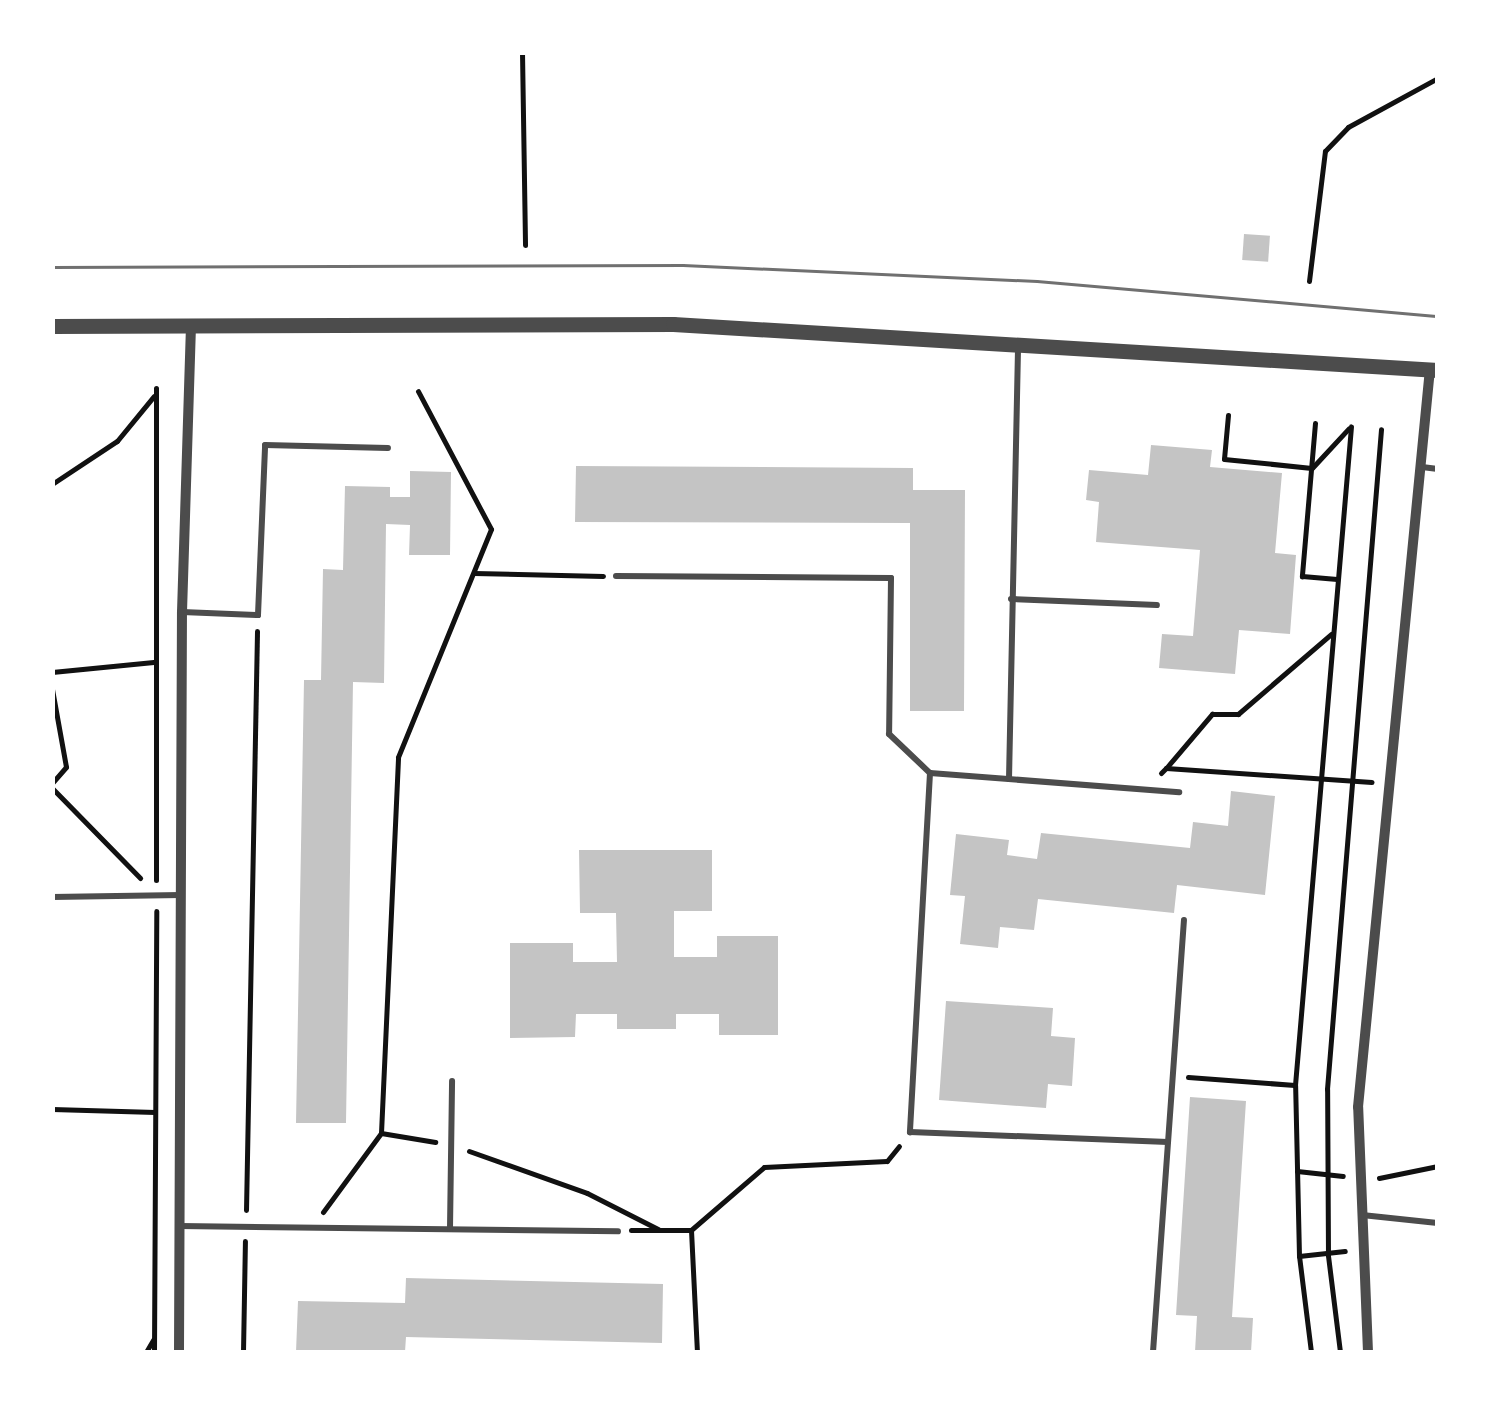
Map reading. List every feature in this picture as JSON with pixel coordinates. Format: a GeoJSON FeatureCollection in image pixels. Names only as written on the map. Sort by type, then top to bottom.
{"type":"FeatureCollection","features":[{"type":"Feature","properties":{"kind":"street"},"geometry":{"type":"LineString","coordinates":[[179,1352],[182,612],[191,323]]}},
{"type":"Feature","properties":{"kind":"street"},"geometry":{"type":"LineString","coordinates":[[52,326],[673,324],[1434,369],[1358,1107],[1368,1352]]}},
{"type":"Feature","properties":{"kind":"lane"},"geometry":{"type":"LineString","coordinates":[[1009,779],[1018,343]]}},
{"type":"Feature","properties":{"kind":"lane"},"geometry":{"type":"LineString","coordinates":[[182,612],[258,615],[265,446],[388,448]]}},
{"type":"Feature","properties":{"kind":"lane"},"geometry":{"type":"LineString","coordinates":[[1422,467],[1438,470]]}},
{"type":"Feature","properties":{"kind":"lane"},"geometry":{"type":"LineString","coordinates":[[616,576],[891,578],[889,734],[930,773],[1179,792]]}},
{"type":"Feature","properties":{"kind":"lane"},"geometry":{"type":"LineString","coordinates":[[1012,599],[1157,605]]}},
{"type":"Feature","properties":{"kind":"lane"},"geometry":{"type":"LineString","coordinates":[[930,773],[910,1132],[1168,1142]]}},
{"type":"Feature","properties":{"kind":"lane"},"geometry":{"type":"LineString","coordinates":[[52,896],[181,895]]}},
{"type":"Feature","properties":{"kind":"lane"},"geometry":{"type":"LineString","coordinates":[[1152,1352],[1184,920]]}},
{"type":"Feature","properties":{"kind":"lane"},"geometry":{"type":"LineString","coordinates":[[450,1230],[452,1081]]}},
{"type":"Feature","properties":{"kind":"lane"},"geometry":{"type":"LineString","coordinates":[[1361,1214],[1438,1222]]}},
{"type":"Feature","properties":{"kind":"lane"},"geometry":{"type":"LineString","coordinates":[[180,1226],[618,1231]]}},
{"type":"Feature","properties":{"kind":"path"},"geometry":{"type":"LineString","coordinates":[[522,55],[526,245]]}},
{"type":"Feature","properties":{"kind":"path"},"geometry":{"type":"LineString","coordinates":[[1309,281],[1325,151],[1348,127],[1438,78]]}},
{"type":"Feature","properties":{"kind":"path"},"geometry":{"type":"LineString","coordinates":[[52,484],[117,442],[153,403],[156,388],[154,1338],[150,1352]]}},
{"type":"Feature","properties":{"kind":"path"},"geometry":{"type":"LineString","coordinates":[[311,1228],[382,1132],[398,757],[491,529],[418,392]]}},
{"type":"Feature","properties":{"kind":"path"},"geometry":{"type":"LineString","coordinates":[[1228,415],[1224,460],[1312,468]]}},
{"type":"Feature","properties":{"kind":"path"},"geometry":{"type":"LineString","coordinates":[[1315,423],[1302,576],[1338,579]]}},
{"type":"Feature","properties":{"kind":"path"},"geometry":{"type":"LineString","coordinates":[[1311,1352],[1299,1256],[1295,1085],[1351,426],[1312,468]]}},
{"type":"Feature","properties":{"kind":"path"},"geometry":{"type":"LineString","coordinates":[[1340,1352],[1328,1255],[1326,1089],[1382,429]]}},
{"type":"Feature","properties":{"kind":"path"},"geometry":{"type":"LineString","coordinates":[[473,573],[616,576]]}},
{"type":"Feature","properties":{"kind":"path"},"geometry":{"type":"LineString","coordinates":[[243,1352],[258,615]]}},
{"type":"Feature","properties":{"kind":"path"},"geometry":{"type":"LineString","coordinates":[[1143,789],[1212,714],[1238,714],[1333,632]]}},
{"type":"Feature","properties":{"kind":"path"},"geometry":{"type":"LineString","coordinates":[[52,672],[182,661]]}},
{"type":"Feature","properties":{"kind":"path"},"geometry":{"type":"LineString","coordinates":[[52,688],[66,767],[52,785],[156,895]]}},
{"type":"Feature","properties":{"kind":"path"},"geometry":{"type":"LineString","coordinates":[[1166,768],[1390,784]]}},
{"type":"Feature","properties":{"kind":"path"},"geometry":{"type":"LineString","coordinates":[[1172,1076],[1295,1085]]}},
{"type":"Feature","properties":{"kind":"path"},"geometry":{"type":"LineString","coordinates":[[52,1109],[155,1112]]}},
{"type":"Feature","properties":{"kind":"path"},"geometry":{"type":"LineString","coordinates":[[382,1132],[452,1145],[587,1193],[660,1230]]}},
{"type":"Feature","properties":{"kind":"path"},"geometry":{"type":"LineString","coordinates":[[618,1231],[691,1230],[764,1167],[887,1161],[910,1132]]}},
{"type":"Feature","properties":{"kind":"path"},"geometry":{"type":"LineString","coordinates":[[1297,1171],[1360,1178],[1438,1166]]}},
{"type":"Feature","properties":{"kind":"path"},"geometry":{"type":"LineString","coordinates":[[691,1230],[697,1352]]}},
{"type":"Feature","properties":{"kind":"path"},"geometry":{"type":"LineString","coordinates":[[1299,1256],[1328,1255],[1362,1246]]}},
{"type":"Feature","properties":{"kind":"building"},"geometry":{"type":"Polygon","coordinates":[[[1244,234],[1270,236],[1268,262],[1242,260],[1244,234]]]}},
{"type":"Feature","properties":{"kind":"building"},"geometry":{"type":"Polygon","coordinates":[[[1151,445],[1212,450],[1210,467],[1282,473],[1275,553],[1296,555],[1290,634],[1239,630],[1235,674],[1159,668],[1162,634],[1193,636],[1200,550],[1096,542],[1099,502],[1086,500],[1089,470],[1148,475],[1151,445]]]}},
{"type":"Feature","properties":{"kind":"building"},"geometry":{"type":"Polygon","coordinates":[[[576,466],[913,468],[913,490],[965,490],[964,711],[910,711],[910,523],[575,522],[576,466]]]}},
{"type":"Feature","properties":{"kind":"building"},"geometry":{"type":"Polygon","coordinates":[[[410,471],[451,472],[450,555],[409,555],[410,525],[386,524],[384,683],[353,682],[346,1123],[296,1123],[304,680],[321,680],[323,569],[343,570],[345,486],[390,487],[390,497],[410,497],[410,471]]]}},
{"type":"Feature","properties":{"kind":"building"},"geometry":{"type":"Polygon","coordinates":[[[1231,791],[1275,796],[1265,895],[1177,885],[1174,913],[1038,899],[1034,930],[1000,927],[998,948],[960,944],[965,896],[950,895],[956,834],[1009,840],[1007,855],[1037,859],[1041,833],[1190,848],[1193,822],[1228,826],[1231,791]]]}},
{"type":"Feature","properties":{"kind":"building"},"geometry":{"type":"Polygon","coordinates":[[[579,850],[712,850],[712,911],[674,911],[674,957],[717,957],[717,936],[778,936],[778,1035],[719,1035],[719,1014],[676,1014],[676,1029],[617,1029],[617,1014],[576,1014],[575,1037],[510,1038],[510,943],[573,943],[573,962],[617,962],[616,913],[580,913],[579,850]]]}},
{"type":"Feature","properties":{"kind":"building"},"geometry":{"type":"Polygon","coordinates":[[[946,1001],[1053,1008],[1051,1036],[1075,1038],[1072,1086],[1048,1084],[1046,1108],[939,1100],[946,1001]]]}},
{"type":"Feature","properties":{"kind":"building"},"geometry":{"type":"Polygon","coordinates":[[[1190,1097],[1246,1101],[1232,1317],[1253,1318],[1251,1352],[1195,1352],[1197,1316],[1176,1315],[1190,1097]]]}},
{"type":"Feature","properties":{"kind":"building"},"geometry":{"type":"Polygon","coordinates":[[[406,1278],[663,1284],[662,1343],[406,1337],[405,1352],[296,1352],[298,1301],[405,1303],[406,1278]]]}},
{"type":"Feature","properties":{"kind":"tram line"},"geometry":{"type":"LineString","coordinates":[[52,267],[683,265],[1037,281],[1438,316]]}}]}
